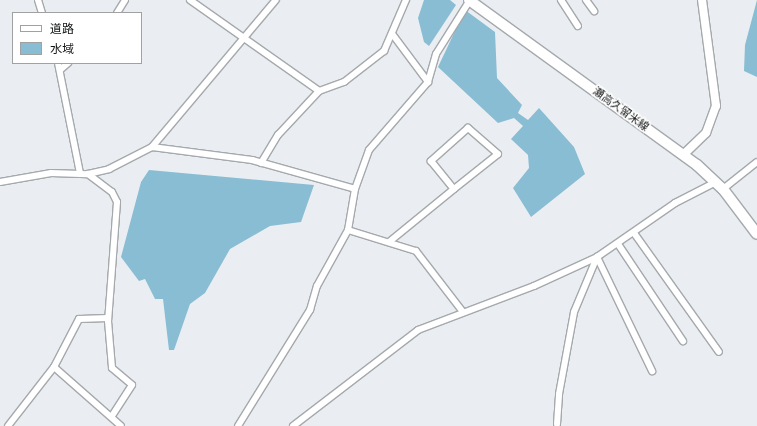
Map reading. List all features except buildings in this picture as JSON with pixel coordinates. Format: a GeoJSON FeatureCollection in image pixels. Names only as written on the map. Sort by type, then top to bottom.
{"type":"FeatureCollection","features":[{"type":"Feature","properties":{"kind":"main road","name":"瀬高久留米線"},"geometry":{"type":"LineString","coordinates":[[471,1],[683,155],[720,186],[757,234]]}},
{"type":"Feature","properties":{"kind":"street"},"geometry":{"type":"LineString","coordinates":[[38,0],[42,12]]}},
{"type":"Feature","properties":{"kind":"street"},"geometry":{"type":"LineString","coordinates":[[118,12],[125,0]]}},
{"type":"Feature","properties":{"kind":"street"},"geometry":{"type":"LineString","coordinates":[[190,0],[319,91]]}},
{"type":"Feature","properties":{"kind":"street"},"geometry":{"type":"LineString","coordinates":[[0,182],[51,173],[88,174],[109,169],[152,148],[276,0]]}},
{"type":"Feature","properties":{"kind":"street"},"geometry":{"type":"LineString","coordinates":[[261,163],[278,135],[319,91],[350,77],[384,50],[393,35],[406,0]]}},
{"type":"Feature","properties":{"kind":"street"},"geometry":{"type":"LineString","coordinates":[[561,0],[578,26]]}},
{"type":"Feature","properties":{"kind":"street"},"geometry":{"type":"LineString","coordinates":[[586,0],[594,11]]}},
{"type":"Feature","properties":{"kind":"street"},"geometry":{"type":"LineString","coordinates":[[683,155],[706,133],[716,106],[702,0]]}},
{"type":"Feature","properties":{"kind":"street"},"geometry":{"type":"LineString","coordinates":[[238,426],[310,310],[317,286],[348,230],[355,189],[369,150],[428,82],[436,54],[471,1]]}},
{"type":"Feature","properties":{"kind":"street"},"geometry":{"type":"LineString","coordinates":[[393,35],[428,82]]}},
{"type":"Feature","properties":{"kind":"street"},"geometry":{"type":"LineString","coordinates":[[58,64],[80,173]]}},
{"type":"Feature","properties":{"kind":"street"},"geometry":{"type":"LineString","coordinates":[[60,70],[67,64]]}},
{"type":"Feature","properties":{"kind":"street"},"geometry":{"type":"LineString","coordinates":[[389,242],[498,154],[468,128],[431,161],[454,189]]}},
{"type":"Feature","properties":{"kind":"street"},"geometry":{"type":"LineString","coordinates":[[152,148],[261,163],[355,189]]}},
{"type":"Feature","properties":{"kind":"street"},"geometry":{"type":"LineString","coordinates":[[293,426],[401,341],[418,330],[462,312],[534,286],[597,257],[634,233],[675,202],[720,186],[757,162]]}},
{"type":"Feature","properties":{"kind":"street"},"geometry":{"type":"LineString","coordinates":[[88,174],[112,192],[117,202],[108,318],[112,368],[132,385],[112,416]]}},
{"type":"Feature","properties":{"kind":"street"},"geometry":{"type":"LineString","coordinates":[[348,230],[416,251],[462,312]]}},
{"type":"Feature","properties":{"kind":"street"},"geometry":{"type":"LineString","coordinates":[[634,233],[719,352]]}},
{"type":"Feature","properties":{"kind":"street"},"geometry":{"type":"LineString","coordinates":[[618,244],[683,341]]}},
{"type":"Feature","properties":{"kind":"street"},"geometry":{"type":"LineString","coordinates":[[597,257],[652,371]]}},
{"type":"Feature","properties":{"kind":"street"},"geometry":{"type":"LineString","coordinates":[[557,424],[558,394],[574,312],[597,257]]}},
{"type":"Feature","properties":{"kind":"street"},"geometry":{"type":"LineString","coordinates":[[8,426],[54,367],[79,319],[108,318]]}},
{"type":"Feature","properties":{"kind":"street"},"geometry":{"type":"LineString","coordinates":[[54,367],[112,416],[121,426]]}},
{"type":"Feature","properties":{"kind":"water"},"geometry":{"type":"Polygon","coordinates":[[[424,0],[450,0],[456,5],[429,46],[424,42],[418,18],[424,0]]]}},
{"type":"Feature","properties":{"kind":"water"},"geometry":{"type":"Polygon","coordinates":[[[757,0],[757,77],[744,71],[745,45],[757,0]]]}},
{"type":"Feature","properties":{"kind":"water"},"geometry":{"type":"Polygon","coordinates":[[[465,10],[495,32],[497,78],[522,105],[518,113],[528,120],[539,108],[574,147],[585,174],[531,217],[513,188],[529,168],[528,155],[511,139],[523,126],[514,118],[498,123],[438,67],[465,10]]]}},
{"type":"Feature","properties":{"kind":"water"},"geometry":{"type":"Polygon","coordinates":[[[149,170],[314,185],[301,222],[270,226],[230,249],[205,293],[190,304],[174,350],[169,350],[163,299],[155,299],[145,279],[139,281],[121,257],[141,182],[149,170]]]}}]}
